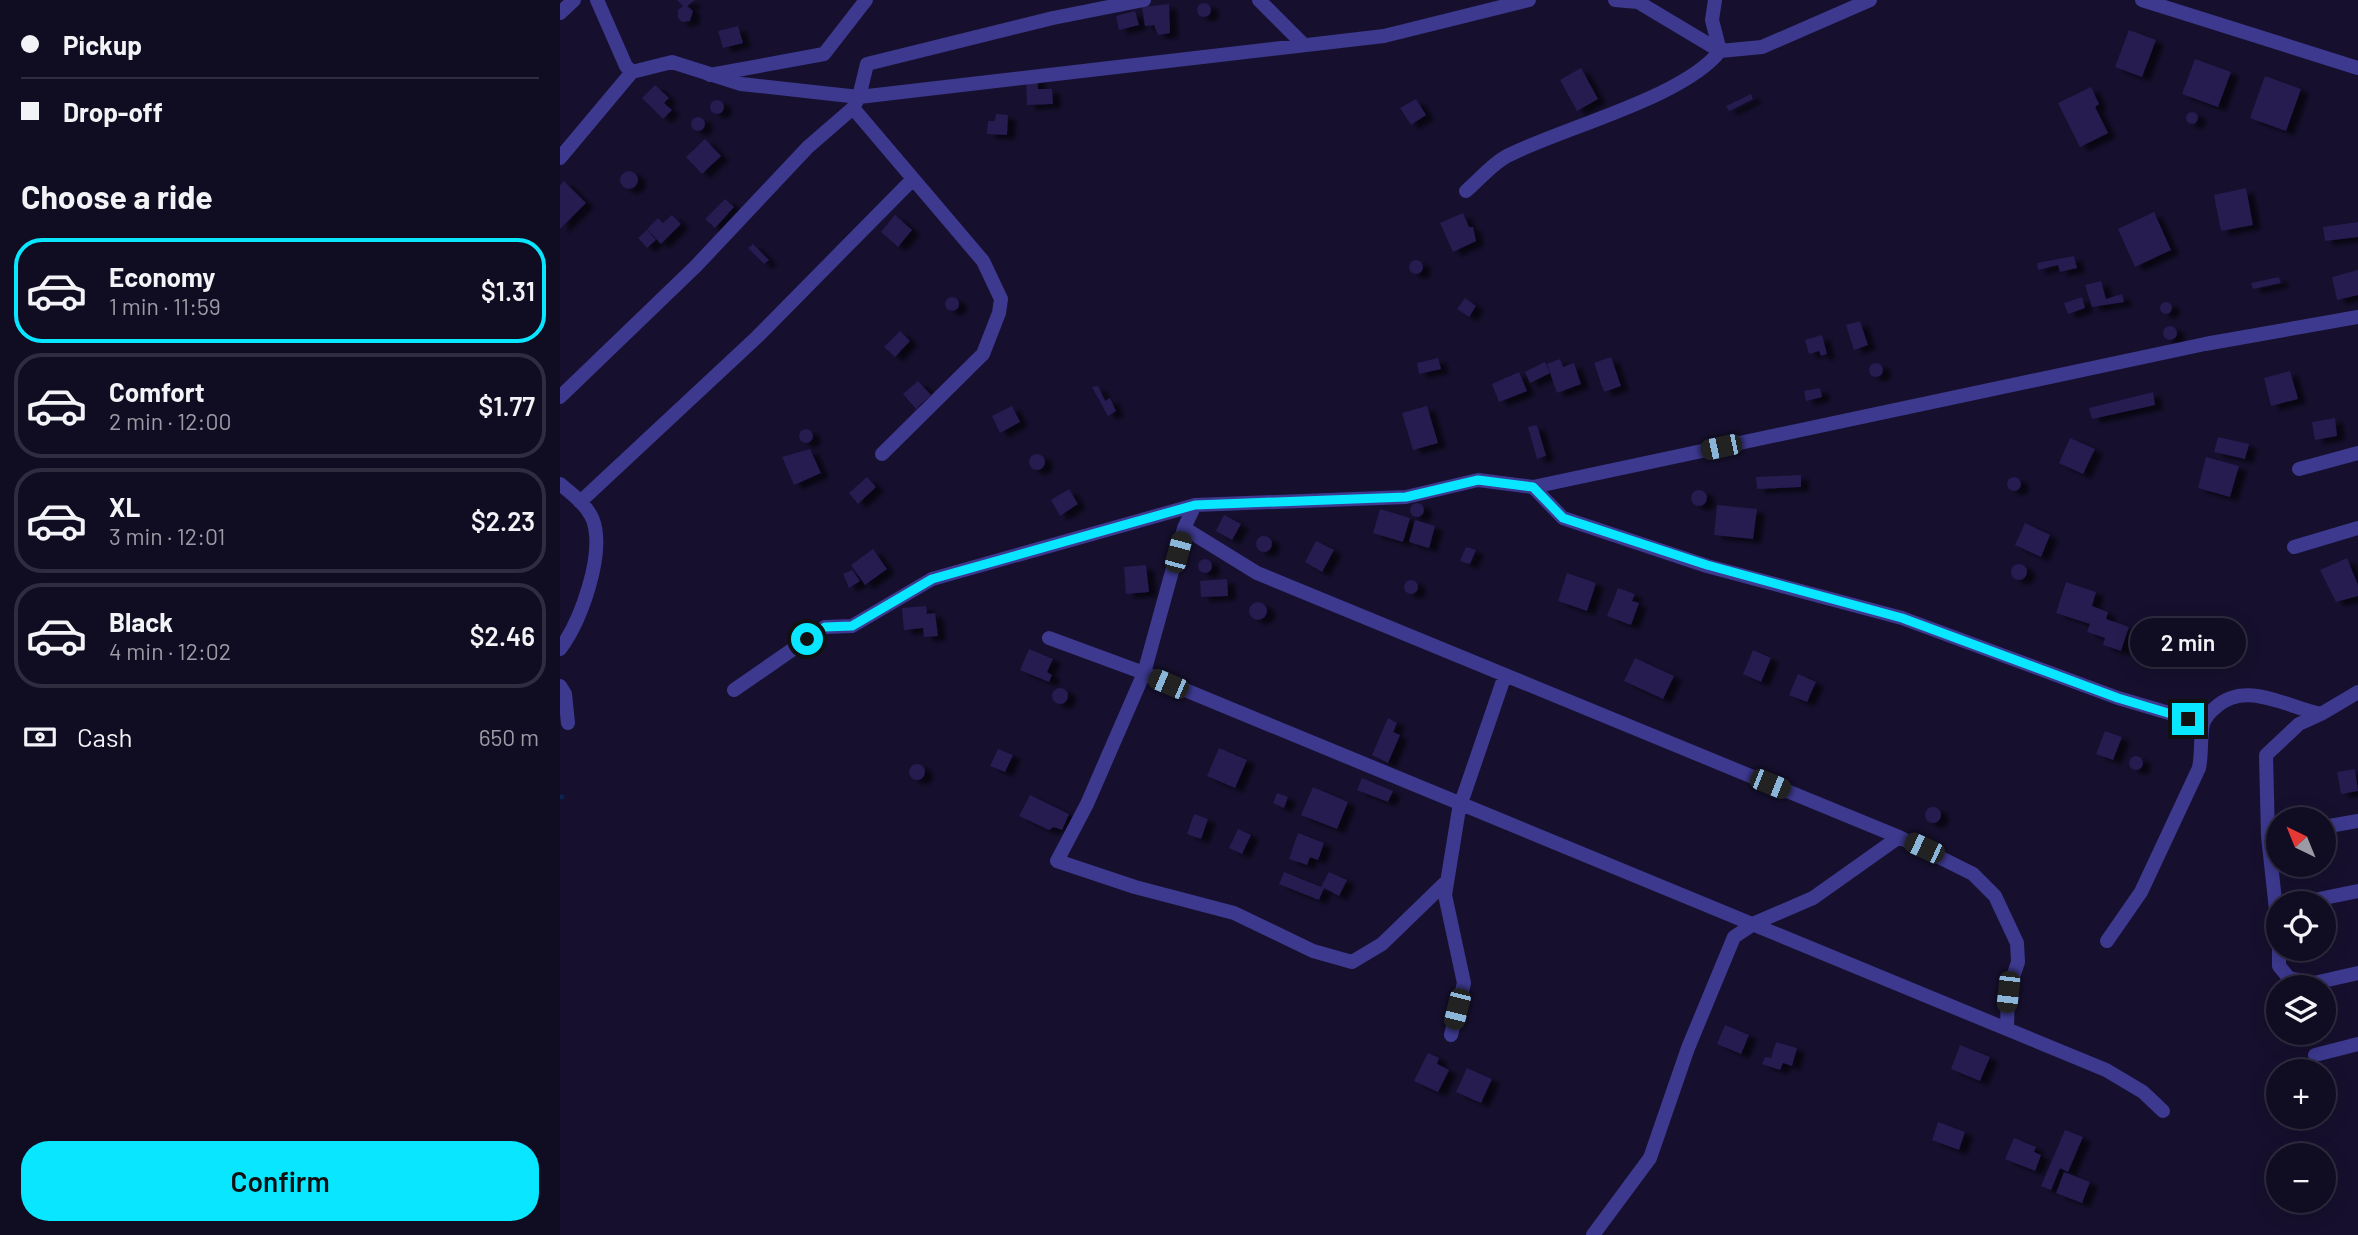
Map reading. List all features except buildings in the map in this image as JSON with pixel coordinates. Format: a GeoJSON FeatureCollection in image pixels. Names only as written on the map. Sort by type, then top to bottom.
{"type":"FeatureCollection","features":[{"type":"Feature","properties":{"kind":"street"},"geometry":{"type":"LineString","coordinates":[[560,13],[574,0]]}},
{"type":"Feature","properties":{"kind":"street"},"geometry":{"type":"LineString","coordinates":[[597,0],[626,66],[632,72]]}},
{"type":"Feature","properties":{"kind":"street"},"geometry":{"type":"LineString","coordinates":[[706,75],[824,54],[866,0]]}},
{"type":"Feature","properties":{"kind":"street"},"geometry":{"type":"LineString","coordinates":[[560,397],[696,267],[808,147],[856,102],[867,64],[1054,18],[1144,0]]}},
{"type":"Feature","properties":{"kind":"street"},"geometry":{"type":"LineString","coordinates":[[1259,0],[1303,44]]}},
{"type":"Feature","properties":{"kind":"street"},"geometry":{"type":"LineString","coordinates":[[560,158],[632,72],[666,61],[741,84],[856,102],[1303,44],[1384,36],[1529,0]]}},
{"type":"Feature","properties":{"kind":"street"},"geometry":{"type":"LineString","coordinates":[[1615,0],[1638,2],[1720,51],[1762,47],[1870,0]]}},
{"type":"Feature","properties":{"kind":"street"},"geometry":{"type":"LineString","coordinates":[[1715,0],[1712,20],[1720,51]]}},
{"type":"Feature","properties":{"kind":"street"},"geometry":{"type":"LineString","coordinates":[[2142,0],[2358,68]]}},
{"type":"Feature","properties":{"kind":"street"},"geometry":{"type":"LineString","coordinates":[[1466,191],[1505,158],[1672,87],[1712,62],[1720,51]]}},
{"type":"Feature","properties":{"kind":"street"},"geometry":{"type":"LineString","coordinates":[[856,102],[913,179],[983,261],[1001,299],[999,313],[983,354],[882,454]]}},
{"type":"Feature","properties":{"kind":"street"},"geometry":{"type":"LineString","coordinates":[[580,502],[757,337],[913,179]]}},
{"type":"Feature","properties":{"kind":"street"},"geometry":{"type":"LineString","coordinates":[[734,690],[825,627],[852,626],[932,579],[1195,505],[1406,497],[1478,480],[1533,487],[2205,344],[2358,317]]}},
{"type":"Feature","properties":{"kind":"street"},"geometry":{"type":"LineString","coordinates":[[2299,468],[2358,453]]}},
{"type":"Feature","properties":{"kind":"street"},"geometry":{"type":"LineString","coordinates":[[560,484],[580,502],[593,520],[594,566],[562,645]]}},
{"type":"Feature","properties":{"kind":"street"},"geometry":{"type":"LineString","coordinates":[[1533,487],[1563,518],[1707,565],[1902,618],[2118,698],[2203,723]]}},
{"type":"Feature","properties":{"kind":"street"},"geometry":{"type":"LineString","coordinates":[[1195,505],[1184,528],[1144,673],[1087,804],[1057,861],[1135,887],[1234,913],[1312,951],[1352,962],[1382,944],[1447,881]]}},
{"type":"Feature","properties":{"kind":"street"},"geometry":{"type":"LineString","coordinates":[[1184,528],[1257,573],[1899,837],[1973,874],[1995,896],[2017,943],[2018,962],[2008,992],[2007,1029]]}},
{"type":"Feature","properties":{"kind":"street"},"geometry":{"type":"LineString","coordinates":[[2294,547],[2358,528]]}},
{"type":"Feature","properties":{"kind":"street"},"geometry":{"type":"LineString","coordinates":[[1049,638],[1144,673],[2106,1070],[2143,1092],[2163,1111]]}},
{"type":"Feature","properties":{"kind":"street"},"geometry":{"type":"LineString","coordinates":[[1451,1035],[1464,983],[1445,895],[1447,881],[1460,805],[1505,675]]}},
{"type":"Feature","properties":{"kind":"street"},"geometry":{"type":"LineString","coordinates":[[560,685],[565,694],[568,723]]}},
{"type":"Feature","properties":{"kind":"street"},"geometry":{"type":"LineString","coordinates":[[2270,807],[2266,755],[2299,724],[2358,692]]}},
{"type":"Feature","properties":{"kind":"street"},"geometry":{"type":"LineString","coordinates":[[2107,941],[2141,892],[2199,768],[2203,750],[2203,723],[2224,700],[2241,694],[2256,695],[2321,714]]}},
{"type":"Feature","properties":{"kind":"street"},"geometry":{"type":"LineString","coordinates":[[2336,825],[2358,821]]}},
{"type":"Feature","properties":{"kind":"street"},"geometry":{"type":"LineString","coordinates":[[1593,1235],[1650,1158],[1688,1048],[1734,937],[1755,923],[1813,898],[1899,837]]}},
{"type":"Feature","properties":{"kind":"street"},"geometry":{"type":"LineString","coordinates":[[2336,895],[2358,891]]}},
{"type":"Feature","properties":{"kind":"street"},"geometry":{"type":"LineString","coordinates":[[2279,961],[2279,966],[2289,978],[2314,983],[2358,973]]}},
{"type":"Feature","properties":{"kind":"street"},"geometry":{"type":"LineString","coordinates":[[2315,1055],[2358,1044]]}},
{"type":"Feature","properties":{"kind":"route"},"geometry":{"type":"LineString","coordinates":[[807,639],[825,627],[852,626],[932,579],[1105,528],[1195,505],[1242,501],[1406,497],[1478,480],[1533,487],[1563,518],[1707,565],[1902,618],[2118,698],[2188,719]]}}]}
